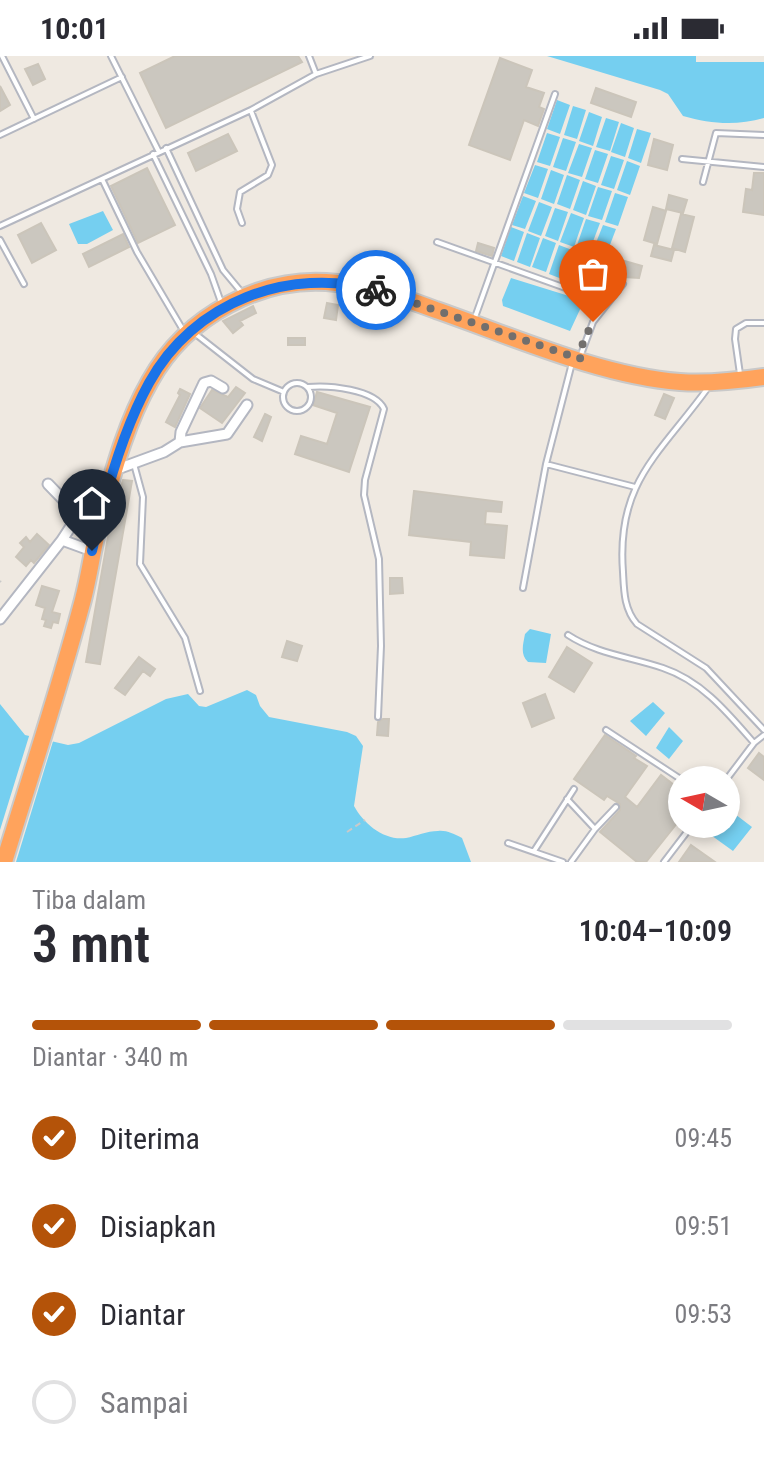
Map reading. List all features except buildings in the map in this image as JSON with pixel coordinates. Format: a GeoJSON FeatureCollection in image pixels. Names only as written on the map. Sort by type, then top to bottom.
{"type":"FeatureCollection","features":[{"type":"Feature","properties":{"kind":"highway"},"geometry":{"type":"LineString","coordinates":[[4,862],[66,662],[92,551],[135,413],[150,380],[189,333],[222,307],[289,284],[335,282],[394,295],[576,358],[651,378],[710,383],[764,377]]}},
{"type":"Feature","properties":{"kind":"street"},"geometry":{"type":"LineString","coordinates":[[180,442],[181,432],[204,383],[211,381],[223,388]]}},
{"type":"Feature","properties":{"kind":"street"},"geometry":{"type":"LineString","coordinates":[[115,470],[180,442],[227,434],[247,405]]}},
{"type":"Feature","properties":{"kind":"street"},"geometry":{"type":"LineString","coordinates":[[0,619],[62,540],[76,516],[48,484]]}},
{"type":"Feature","properties":{"kind":"street"},"geometry":{"type":"LineString","coordinates":[[62,540],[92,551]]}},
{"type":"Feature","properties":{"kind":"lane"},"geometry":{"type":"LineString","coordinates":[[2,56],[34,119]]}},
{"type":"Feature","properties":{"kind":"lane"},"geometry":{"type":"LineString","coordinates":[[111,56],[211,274],[222,307]]}},
{"type":"Feature","properties":{"kind":"lane"},"geometry":{"type":"LineString","coordinates":[[309,56],[316,74]]}},
{"type":"Feature","properties":{"kind":"lane"},"geometry":{"type":"LineString","coordinates":[[0,226],[251,110],[316,74],[370,56]]}},
{"type":"Feature","properties":{"kind":"lane"},"geometry":{"type":"LineString","coordinates":[[0,135],[122,77]]}},
{"type":"Feature","properties":{"kind":"lane"},"geometry":{"type":"LineString","coordinates":[[473,323],[555,94]]}},
{"type":"Feature","properties":{"kind":"lane"},"geometry":{"type":"LineString","coordinates":[[242,223],[237,209],[240,192],[268,175],[272,165],[251,110]]}},
{"type":"Feature","properties":{"kind":"lane"},"geometry":{"type":"LineString","coordinates":[[703,182],[718,132],[764,135]]}},
{"type":"Feature","properties":{"kind":"lane"},"geometry":{"type":"LineString","coordinates":[[166,148],[223,270],[246,297]]}},
{"type":"Feature","properties":{"kind":"lane"},"geometry":{"type":"LineString","coordinates":[[682,159],[764,167]]}},
{"type":"Feature","properties":{"kind":"lane"},"geometry":{"type":"LineString","coordinates":[[102,178],[137,252],[189,333],[253,379],[284,392]]}},
{"type":"Feature","properties":{"kind":"lane"},"geometry":{"type":"LineString","coordinates":[[0,240],[24,284]]}},
{"type":"Feature","properties":{"kind":"lane"},"geometry":{"type":"LineString","coordinates":[[437,242],[588,296]]}},
{"type":"Feature","properties":{"kind":"lane"},"geometry":{"type":"LineString","coordinates":[[211,274],[223,270]]}},
{"type":"Feature","properties":{"kind":"lane"},"geometry":{"type":"LineString","coordinates":[[523,588],[546,464],[576,358],[593,322],[623,284]]}},
{"type":"Feature","properties":{"kind":"lane"},"geometry":{"type":"LineString","coordinates":[[741,380],[736,329],[746,323],[764,323]]}},
{"type":"Feature","properties":{"kind":"lane"},"geometry":{"type":"LineString","coordinates":[[284,392],[295,383],[351,390],[378,400],[384,409],[365,480],[364,495],[379,559],[381,646],[378,717]]}},
{"type":"Feature","properties":{"kind":"lane"},"geometry":{"type":"LineString","coordinates":[[710,383],[650,460],[635,487],[625,519],[621,549],[625,598],[631,618],[644,630],[706,668],[764,732],[737,766]]}},
{"type":"Feature","properties":{"kind":"lane"},"geometry":{"type":"LineString","coordinates":[[284,392],[286,405],[293,410],[302,410],[311,401],[308,387]]}},
{"type":"Feature","properties":{"kind":"lane"},"geometry":{"type":"LineString","coordinates":[[134,464],[143,497],[140,564],[185,638],[200,691]]}},
{"type":"Feature","properties":{"kind":"lane"},"geometry":{"type":"LineString","coordinates":[[546,464],[635,487]]}},
{"type":"Feature","properties":{"kind":"lane"},"geometry":{"type":"LineString","coordinates":[[568,635],[582,644],[666,669],[692,682],[718,701],[754,743]]}},
{"type":"Feature","properties":{"kind":"lane"},"geometry":{"type":"LineString","coordinates":[[606,730],[668,771]]}},
{"type":"Feature","properties":{"kind":"lane"},"geometry":{"type":"LineString","coordinates":[[534,851],[574,789]]}},
{"type":"Feature","properties":{"kind":"lane"},"geometry":{"type":"LineString","coordinates":[[567,799],[595,829]]}},
{"type":"Feature","properties":{"kind":"lane"},"geometry":{"type":"LineString","coordinates":[[571,862],[616,807]]}},
{"type":"Feature","properties":{"kind":"lane"},"geometry":{"type":"LineString","coordinates":[[664,862],[682,838]]}},
{"type":"Feature","properties":{"kind":"lane"},"geometry":{"type":"LineString","coordinates":[[508,843],[563,862]]}},
{"type":"Feature","properties":{"kind":"path"},"geometry":{"type":"LineString","coordinates":[[347,832],[365,820]]}},
{"type":"Feature","properties":{"kind":"water"},"geometry":{"type":"Polygon","coordinates":[[[547,56],[696,56],[697,62],[764,62],[764,118],[724,123],[683,116],[668,94],[660,90],[547,56]]]}},
{"type":"Feature","properties":{"kind":"water"},"geometry":{"type":"Polygon","coordinates":[[[557,100],[570,105],[560,134],[547,129],[557,100]]]}},
{"type":"Feature","properties":{"kind":"water"},"geometry":{"type":"Polygon","coordinates":[[[573,106],[586,110],[577,139],[564,135],[573,106]]]}},
{"type":"Feature","properties":{"kind":"water"},"geometry":{"type":"Polygon","coordinates":[[[589,112],[602,117],[593,146],[579,141],[589,112]]]}},
{"type":"Feature","properties":{"kind":"water"},"geometry":{"type":"Polygon","coordinates":[[[606,118],[619,122],[610,151],[596,147],[606,118]]]}},
{"type":"Feature","properties":{"kind":"water"},"geometry":{"type":"Polygon","coordinates":[[[621,123],[634,128],[625,157],[611,152],[621,123]]]}},
{"type":"Feature","properties":{"kind":"water"},"geometry":{"type":"Polygon","coordinates":[[[637,129],[651,133],[641,163],[628,158],[637,129]]]}},
{"type":"Feature","properties":{"kind":"water"},"geometry":{"type":"Polygon","coordinates":[[[547,133],[560,137],[550,166],[537,162],[547,133]]]}},
{"type":"Feature","properties":{"kind":"water"},"geometry":{"type":"Polygon","coordinates":[[[563,138],[576,142],[566,171],[553,167],[563,138]]]}},
{"type":"Feature","properties":{"kind":"water"},"geometry":{"type":"Polygon","coordinates":[[[579,144],[592,148],[582,177],[568,173],[579,144]]]}},
{"type":"Feature","properties":{"kind":"water"},"geometry":{"type":"Polygon","coordinates":[[[595,150],[608,154],[598,183],[585,179],[595,150]]]}},
{"type":"Feature","properties":{"kind":"water"},"geometry":{"type":"Polygon","coordinates":[[[611,156],[624,160],[614,189],[601,185],[611,156]]]}},
{"type":"Feature","properties":{"kind":"water"},"geometry":{"type":"Polygon","coordinates":[[[627,161],[640,166],[630,195],[617,190],[627,161]]]}},
{"type":"Feature","properties":{"kind":"water"},"geometry":{"type":"Polygon","coordinates":[[[535,165],[548,169],[538,198],[524,193],[535,165]]]}},
{"type":"Feature","properties":{"kind":"water"},"geometry":{"type":"Polygon","coordinates":[[[551,170],[564,175],[554,204],[541,199],[551,170]]]}},
{"type":"Feature","properties":{"kind":"water"},"geometry":{"type":"Polygon","coordinates":[[[567,175],[580,180],[570,209],[557,204],[567,175]]]}},
{"type":"Feature","properties":{"kind":"water"},"geometry":{"type":"Polygon","coordinates":[[[583,181],[596,186],[586,215],[573,210],[583,181]]]}},
{"type":"Feature","properties":{"kind":"water"},"geometry":{"type":"Polygon","coordinates":[[[598,187],[612,191],[602,220],[588,216],[598,187]]]}},
{"type":"Feature","properties":{"kind":"water"},"geometry":{"type":"Polygon","coordinates":[[[615,193],[628,197],[618,226],[605,222],[615,193]]]}},
{"type":"Feature","properties":{"kind":"water"},"geometry":{"type":"Polygon","coordinates":[[[523,196],[536,201],[525,229],[512,225],[523,196]]]}},
{"type":"Feature","properties":{"kind":"water"},"geometry":{"type":"Polygon","coordinates":[[[539,202],[552,207],[541,236],[528,231],[539,202]]]}},
{"type":"Feature","properties":{"kind":"water"},"geometry":{"type":"Polygon","coordinates":[[[555,208],[568,212],[558,241],[545,236],[555,208]]]}},
{"type":"Feature","properties":{"kind":"water"},"geometry":{"type":"Polygon","coordinates":[[[103,211],[113,230],[87,244],[78,244],[69,224],[103,211]]]}},
{"type":"Feature","properties":{"kind":"water"},"geometry":{"type":"Polygon","coordinates":[[[571,213],[584,218],[574,247],[560,242],[571,213]]]}},
{"type":"Feature","properties":{"kind":"water"},"geometry":{"type":"Polygon","coordinates":[[[586,219],[600,223],[589,252],[576,248],[586,219]]]}},
{"type":"Feature","properties":{"kind":"water"},"geometry":{"type":"Polygon","coordinates":[[[603,225],[616,229],[605,258],[592,253],[603,225]]]}},
{"type":"Feature","properties":{"kind":"water"},"geometry":{"type":"Polygon","coordinates":[[[511,227],[524,232],[514,261],[501,256],[511,227]]]}},
{"type":"Feature","properties":{"kind":"water"},"geometry":{"type":"Polygon","coordinates":[[[527,233],[540,238],[530,267],[517,262],[527,233]]]}},
{"type":"Feature","properties":{"kind":"water"},"geometry":{"type":"Polygon","coordinates":[[[543,238],[556,243],[546,272],[532,267],[543,238]]]}},
{"type":"Feature","properties":{"kind":"water"},"geometry":{"type":"Polygon","coordinates":[[[559,245],[572,250],[562,279],[549,274],[559,245]]]}},
{"type":"Feature","properties":{"kind":"water"},"geometry":{"type":"Polygon","coordinates":[[[575,250],[588,255],[578,284],[564,279],[575,250]]]}},
{"type":"Feature","properties":{"kind":"water"},"geometry":{"type":"Polygon","coordinates":[[[591,256],[605,261],[594,290],[581,285],[591,256]]]}},
{"type":"Feature","properties":{"kind":"water"},"geometry":{"type":"Polygon","coordinates":[[[511,278],[583,303],[570,331],[503,306],[502,300],[511,278]]]}},
{"type":"Feature","properties":{"kind":"water"},"geometry":{"type":"Polygon","coordinates":[[[530,629],[551,634],[546,663],[528,662],[524,656],[525,634],[530,629]]]}},
{"type":"Feature","properties":{"kind":"water"},"geometry":{"type":"Polygon","coordinates":[[[247,690],[256,695],[269,717],[356,736],[363,746],[354,806],[376,830],[398,838],[434,831],[450,833],[462,838],[471,862],[0,862],[0,704],[25,735],[68,745],[79,743],[166,699],[188,694],[199,706],[206,707],[247,690]]]}},
{"type":"Feature","properties":{"kind":"water"},"geometry":{"type":"Polygon","coordinates":[[[653,702],[665,713],[646,736],[630,721],[653,702]]]}},
{"type":"Feature","properties":{"kind":"water"},"geometry":{"type":"Polygon","coordinates":[[[669,727],[683,741],[669,759],[656,748],[669,727]]]}},
{"type":"Feature","properties":{"kind":"water"},"geometry":{"type":"Polygon","coordinates":[[[740,818],[752,827],[733,851],[715,838],[740,838],[740,818]]]}},
{"type":"Feature","properties":{"kind":"pier"},"geometry":{"type":"Polygon","coordinates":[[[696,56],[764,58],[764,62],[696,62],[696,56]]]}},
{"type":"Feature","properties":{"kind":"pier"},"geometry":{"type":"Polygon","coordinates":[[[30,733],[54,738],[16,862],[0,862],[0,830],[30,733]]]}},
{"type":"Feature","properties":{"kind":"way so far"},"geometry":{"type":"LineString","coordinates":[[376,290],[580,359],[583,342],[593,322]]}},
{"type":"Feature","properties":{"kind":"route"},"geometry":{"type":"LineString","coordinates":[[92,551],[108,491],[139,404],[150,380],[187,335],[222,307],[289,284],[335,282],[376,290]]}}]}
